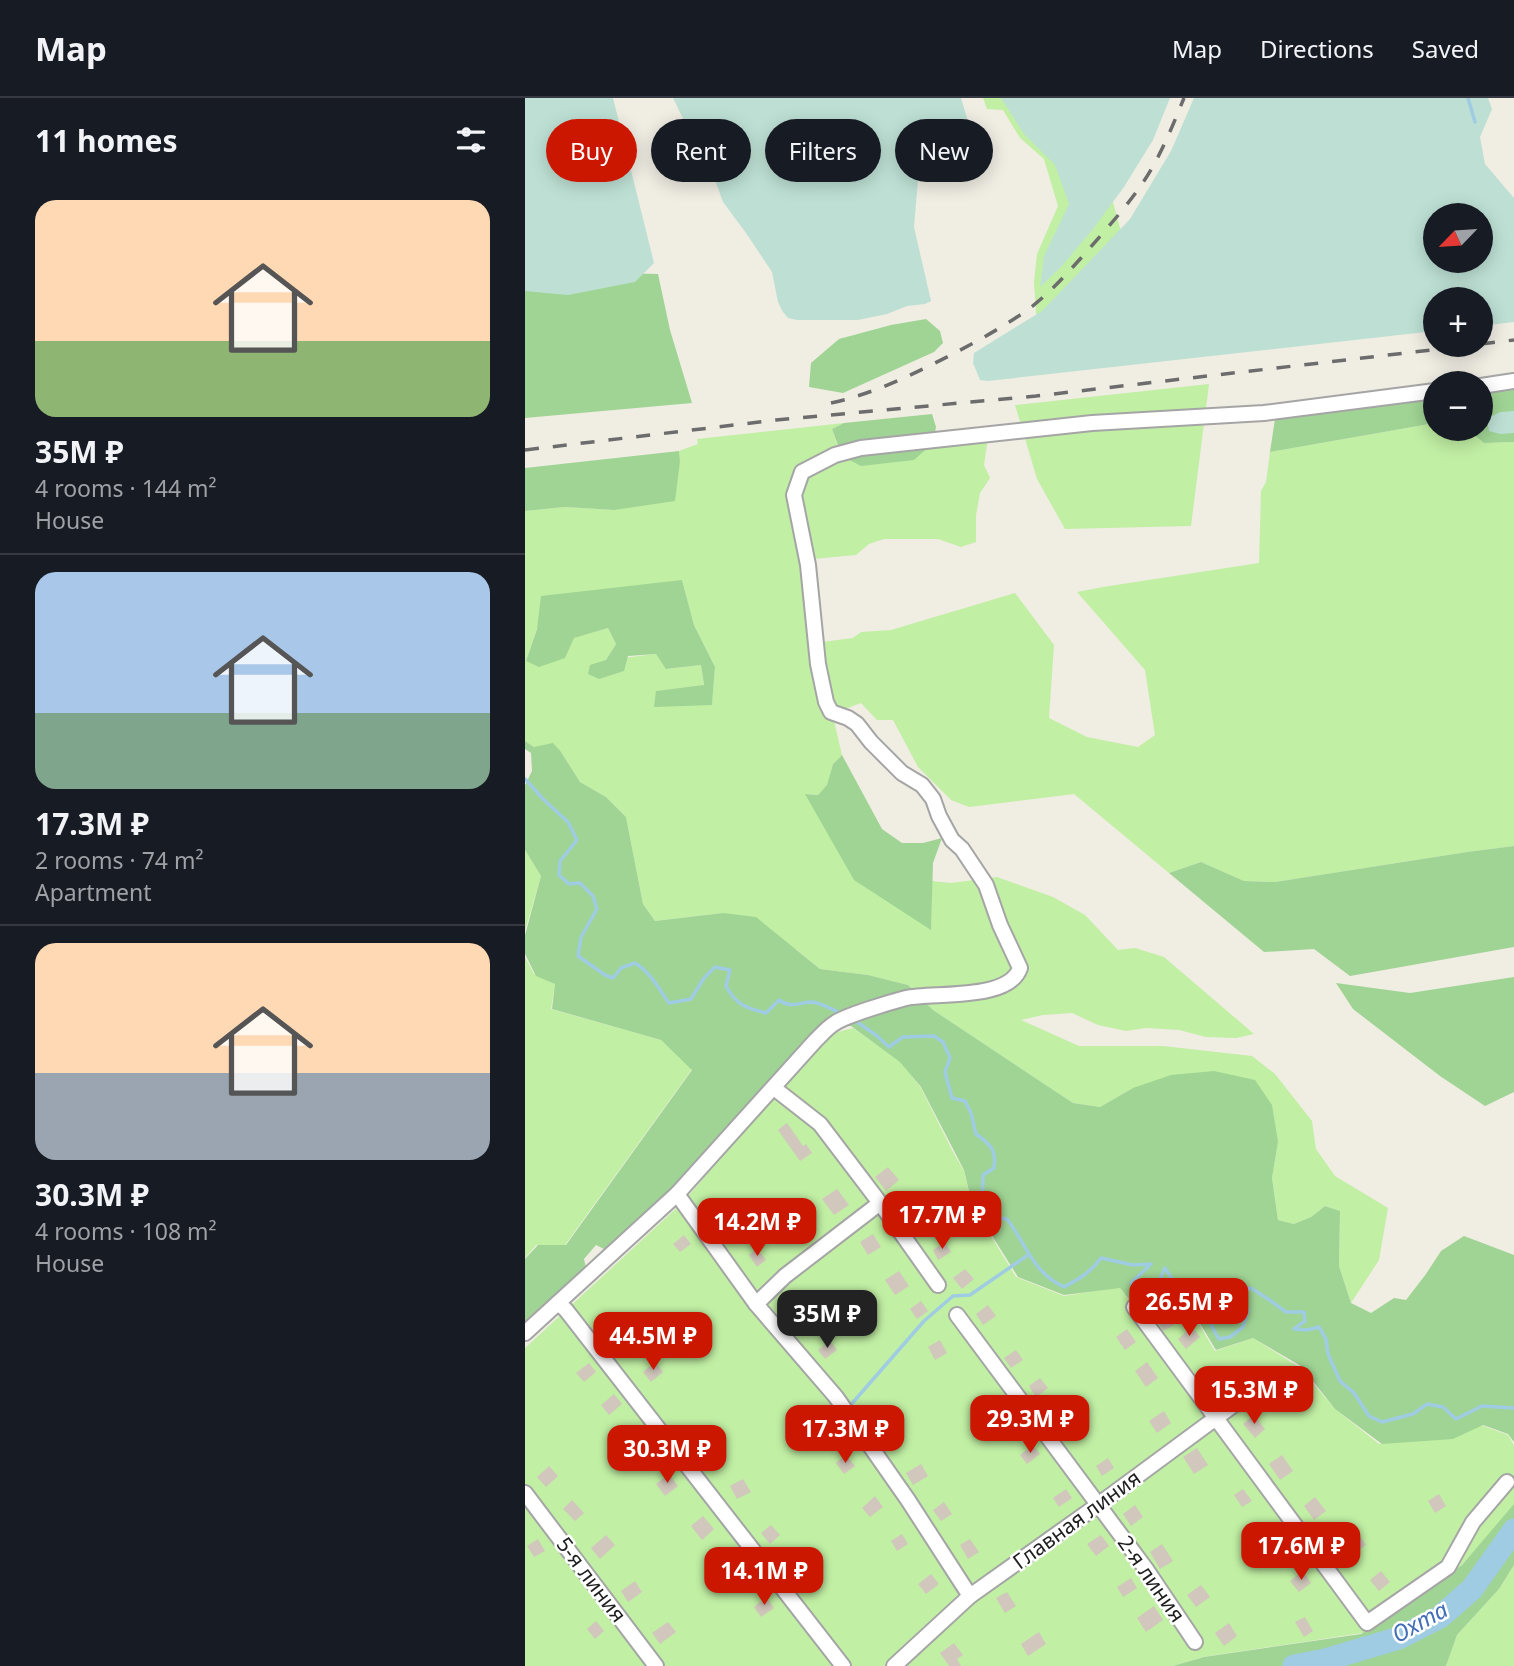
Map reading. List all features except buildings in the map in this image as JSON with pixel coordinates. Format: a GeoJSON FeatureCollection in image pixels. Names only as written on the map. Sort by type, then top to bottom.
{"type":"FeatureCollection","features":[{"type":"Feature","properties":{"kind":"street"},"geometry":{"type":"LineString","coordinates":[[1493,384],[1514,381]]}},
{"type":"Feature","properties":{"kind":"street"},"geometry":{"type":"LineString","coordinates":[[525,1333],[677,1194],[835,1022],[907,998],[968,995],[1007,983],[1020,968],[1000,925],[986,885],[962,849],[952,840],[933,799],[922,785],[902,773],[857,724],[831,712],[826,702],[818,664],[808,565],[794,495],[802,472],[835,455],[861,448],[1092,423],[1264,413],[1423,393]]}},
{"type":"Feature","properties":{"kind":"street"},"geometry":{"type":"LineString","coordinates":[[773,1088],[820,1124],[938,1285]]}},
{"type":"Feature","properties":{"kind":"street"},"geometry":{"type":"LineString","coordinates":[[677,1194],[756,1304],[836,1397],[908,1500],[970,1596]]}},
{"type":"Feature","properties":{"kind":"street"},"geometry":{"type":"LineString","coordinates":[[756,1304],[785,1276],[880,1203]]}},
{"type":"Feature","properties":{"kind":"street"},"geometry":{"type":"LineString","coordinates":[[558,1303],[843,1666]]}},
{"type":"Feature","properties":{"kind":"street"},"geometry":{"type":"LineString","coordinates":[[1134,1307],[1367,1623],[1448,1567],[1473,1522],[1507,1482]]}},
{"type":"Feature","properties":{"kind":"street","name":"2-я линия"},"geometry":{"type":"LineString","coordinates":[[957,1315],[1146,1569],[1195,1642]]}},
{"type":"Feature","properties":{"kind":"street","name":"Главная линия"},"geometry":{"type":"LineString","coordinates":[[894,1666],[970,1596],[1266,1381]]}},
{"type":"Feature","properties":{"kind":"street","name":"5-я линия"},"geometry":{"type":"LineString","coordinates":[[525,1493],[656,1666]]}},
{"type":"Feature","properties":{"kind":"green space"},"geometry":{"type":"Polygon","coordinates":[[[983,98],[1081,98],[1098,147],[1123,239],[1039,357],[1034,282],[1037,254],[1058,206],[1044,159],[1020,138],[1003,110],[987,109],[983,98]]]}},
{"type":"Feature","properties":{"kind":"green space"},"geometry":{"type":"Polygon","coordinates":[[[525,271],[658,274],[670,330],[692,403],[525,418],[525,271]]]}},
{"type":"Feature","properties":{"kind":"green space"},"geometry":{"type":"Polygon","coordinates":[[[926,319],[940,331],[943,343],[934,352],[843,393],[809,387],[811,363],[839,339],[926,319]]]}},
{"type":"Feature","properties":{"kind":"green space"},"geometry":{"type":"Polygon","coordinates":[[[1209,384],[1191,526],[1065,529],[1037,479],[1015,405],[1209,384]]]}},
{"type":"Feature","properties":{"kind":"green space"},"geometry":{"type":"Polygon","coordinates":[[[1514,387],[1514,442],[1482,441],[1493,441],[1493,390],[1514,387]]]}},
{"type":"Feature","properties":{"kind":"green space"},"geometry":{"type":"Polygon","coordinates":[[[1423,399],[1423,425],[1270,452],[1275,419],[1423,399]]]}},
{"type":"Feature","properties":{"kind":"green space"},"geometry":{"type":"Polygon","coordinates":[[[932,414],[936,427],[933,443],[914,460],[861,466],[842,456],[832,429],[844,423],[932,414]]]}},
{"type":"Feature","properties":{"kind":"green space"},"geometry":{"type":"Polygon","coordinates":[[[844,423],[832,429],[841,456],[988,437],[984,465],[990,478],[980,493],[976,515],[976,542],[961,547],[938,539],[884,539],[869,544],[856,555],[813,559],[820,601],[822,642],[853,638],[861,632],[891,630],[1015,593],[1054,645],[1049,718],[1087,737],[1138,747],[1155,735],[1145,670],[1077,592],[1259,563],[1261,491],[1266,482],[1270,452],[1423,425],[1423,441],[1514,442],[1514,846],[1275,882],[1244,881],[1201,862],[1169,873],[1074,794],[969,807],[951,800],[918,767],[893,720],[877,720],[861,703],[845,709],[836,706],[834,721],[842,755],[833,764],[827,786],[818,795],[806,794],[931,929],[932,881],[951,883],[997,877],[1053,897],[1085,915],[1118,950],[1135,948],[1164,957],[1254,1034],[1236,1038],[1206,1037],[1179,1030],[1146,1028],[1126,1031],[1098,1025],[1072,1013],[1021,1020],[1079,1046],[1163,1046],[1252,1056],[1275,1074],[1312,1121],[1316,1149],[1335,1176],[1388,1208],[1379,1260],[1351,1303],[1339,1266],[1340,1211],[1325,1206],[1311,1217],[1294,1224],[1278,1220],[1272,1178],[1278,1142],[1133,1088],[1100,1107],[1073,1103],[933,1010],[908,985],[868,975],[820,969],[797,950],[723,913],[655,921],[643,904],[626,817],[606,797],[580,782],[561,752],[534,747],[525,741],[525,511],[565,507],[614,510],[680,461],[679,451],[698,444],[697,439],[844,423]],[[682,580],[539,622],[526,661],[573,638],[608,628],[616,644],[606,660],[656,654],[667,669],[701,665],[704,686],[656,691],[712,704],[715,667],[694,625],[682,580]]]}},
{"type":"Feature","properties":{"kind":"green space"},"geometry":{"type":"Polygon","coordinates":[[[679,451],[675,501],[614,510],[565,507],[525,511],[525,468],[679,451]]]}},
{"type":"Feature","properties":{"kind":"green space"},"geometry":{"type":"Polygon","coordinates":[[[682,580],[694,625],[715,667],[712,705],[654,707],[656,691],[704,685],[701,665],[666,669],[656,654],[628,656],[624,671],[599,679],[588,674],[590,665],[606,660],[616,644],[608,628],[574,638],[565,658],[539,667],[526,661],[537,629],[541,596],[682,580]]]}},
{"type":"Feature","properties":{"kind":"green space"},"geometry":{"type":"Polygon","coordinates":[[[525,741],[534,747],[553,743],[580,782],[606,797],[626,817],[643,904],[655,921],[723,913],[756,917],[820,969],[868,975],[908,985],[933,1010],[1073,1103],[1100,1107],[1133,1088],[1171,1075],[1214,1071],[1255,1080],[1272,1105],[1278,1142],[1272,1178],[1278,1220],[1294,1224],[1311,1217],[1325,1206],[1340,1211],[1339,1266],[1351,1303],[1371,1313],[1394,1298],[1406,1300],[1441,1251],[1464,1236],[1514,1255],[1514,1442],[1508,1434],[1483,1425],[1453,1439],[1382,1444],[1335,1409],[1301,1366],[1253,1338],[1216,1350],[1190,1307],[1140,1313],[1120,1288],[1064,1295],[1018,1277],[972,1204],[964,1170],[921,1087],[900,1062],[851,1026],[825,1027],[740,1112],[675,1187],[606,1250],[596,1245],[584,1259],[586,1268],[525,1322],[525,1259],[538,1245],[566,1245],[692,1070],[661,1040],[552,1009],[555,984],[536,976],[525,954],[525,935],[541,876],[525,850],[525,785],[532,771],[531,753],[525,749],[525,741]]]}},
{"type":"Feature","properties":{"kind":"green space"},"geometry":{"type":"Polygon","coordinates":[[[842,755],[882,829],[902,843],[923,843],[942,838],[933,863],[931,930],[854,880],[805,794],[818,795],[827,785],[833,764],[842,755]]]}},
{"type":"Feature","properties":{"kind":"green space"},"geometry":{"type":"Polygon","coordinates":[[[1514,846],[1514,947],[1350,976],[1314,949],[1264,952],[1169,873],[1201,862],[1244,881],[1275,882],[1514,846]]]}},
{"type":"Feature","properties":{"kind":"green space"},"geometry":{"type":"Polygon","coordinates":[[[525,850],[541,876],[525,931],[525,850]]]}},
{"type":"Feature","properties":{"kind":"green space"},"geometry":{"type":"Polygon","coordinates":[[[525,957],[534,974],[555,984],[551,1009],[661,1040],[692,1069],[565,1245],[536,1245],[525,1258],[525,957]]]}},
{"type":"Feature","properties":{"kind":"green space"},"geometry":{"type":"Polygon","coordinates":[[[1514,977],[1514,1092],[1485,1106],[1440,1076],[1353,1009],[1336,983],[1410,993],[1514,977]]]}},
{"type":"Feature","properties":{"kind":"green space"},"geometry":{"type":"Polygon","coordinates":[[[853,1028],[901,1062],[921,1088],[964,1171],[972,1205],[1016,1277],[1064,1296],[1119,1287],[1139,1313],[1189,1308],[1215,1351],[1253,1338],[1299,1367],[1335,1409],[1379,1444],[1452,1437],[1481,1425],[1508,1435],[1514,1445],[1514,1505],[1462,1565],[1362,1633],[1203,1657],[1174,1666],[525,1666],[525,1348],[683,1202],[826,1035],[853,1028]]]}},
{"type":"Feature","properties":{"kind":"green space"},"geometry":{"type":"Polygon","coordinates":[[[1514,1504],[1514,1565],[1499,1589],[1457,1635],[1446,1666],[1173,1666],[1204,1657],[1361,1634],[1462,1565],[1514,1504]]]}},
{"type":"Feature","properties":{"kind":"green space"},"geometry":{"type":"Polygon","coordinates":[[[1514,1565],[1514,1666],[1446,1666],[1457,1635],[1499,1589],[1514,1565]]]}},
{"type":"Feature","properties":{"kind":"shaded area"},"geometry":{"type":"Polygon","coordinates":[[[525,98],[613,98],[618,119],[546,119],[546,182],[634,182],[654,263],[635,282],[568,295],[525,291],[525,98]]]}},
{"type":"Feature","properties":{"kind":"shaded area"},"geometry":{"type":"Polygon","coordinates":[[[673,98],[961,98],[967,119],[895,119],[895,182],[918,182],[914,227],[931,301],[858,320],[788,318],[778,302],[772,272],[723,202],[716,182],[751,182],[751,119],[683,119],[673,98]]]}},
{"type":"Feature","properties":{"kind":"shaded area"},"geometry":{"type":"Polygon","coordinates":[[[1001,98],[1170,98],[1153,140],[1124,187],[1093,229],[1040,287],[1044,256],[1069,204],[1055,165],[1024,134],[1001,98]]]}},
{"type":"Feature","properties":{"kind":"shaded area"},"geometry":{"type":"Polygon","coordinates":[[[1194,98],[1488,98],[1492,109],[1480,137],[1485,164],[1514,198],[1514,322],[1493,325],[1493,287],[1423,287],[1423,332],[980,380],[973,363],[974,353],[1042,311],[1130,219],[1171,151],[1194,98]]]}},
{"type":"Feature","properties":{"kind":"shaded area"},"geometry":{"type":"Polygon","coordinates":[[[1514,411],[1514,433],[1493,432],[1493,416],[1500,412],[1514,411]]]}},
{"type":"Feature","properties":{"kind":"waterway"},"geometry":{"type":"LineString","coordinates":[[1468,98],[1475,122]]}},
{"type":"Feature","properties":{"kind":"waterway"},"geometry":{"type":"LineString","coordinates":[[525,779],[568,822],[577,840],[560,861],[559,875],[569,884],[580,883],[593,896],[597,909],[581,937],[578,956],[613,978],[621,968],[635,963],[650,976],[669,1003],[691,999],[704,978],[715,967],[730,970],[726,986],[742,1005],[766,1013],[779,1000],[792,1005],[812,1002],[844,1015]]}},
{"type":"Feature","properties":{"kind":"waterway"},"geometry":{"type":"LineString","coordinates":[[854,1020],[889,1047],[903,1037],[934,1036],[943,1042],[950,1058],[945,1072],[952,1098],[965,1101],[976,1134],[989,1144],[993,1152],[994,1168],[983,1175],[983,1197],[987,1212],[990,1217],[1007,1219],[1037,1266],[1053,1281],[1064,1287],[1084,1275],[1101,1258],[1133,1265],[1151,1264],[1131,1283],[1139,1301],[1168,1293],[1159,1281],[1165,1268],[1180,1291],[1206,1285],[1208,1313],[1219,1339],[1230,1337],[1243,1327],[1248,1310],[1241,1291],[1251,1288],[1286,1312],[1304,1312],[1305,1321],[1294,1329],[1319,1327],[1326,1339],[1328,1354],[1340,1381],[1354,1393],[1369,1416],[1382,1422],[1413,1414],[1427,1404],[1443,1407],[1456,1419],[1482,1406],[1514,1408]]}},
{"type":"Feature","properties":{"kind":"waterway"},"geometry":{"type":"LineString","coordinates":[[848,1408],[924,1321],[953,1296],[970,1295],[1028,1255]]}},
{"type":"Feature","properties":{"kind":"waterway","name":"Охта"},"geometry":{"type":"LineString","coordinates":[[1294,1666],[1325,1660],[1399,1638],[1440,1617],[1472,1589],[1514,1530]]}},
{"type":"Feature","properties":{"kind":"railway"},"geometry":{"type":"LineString","coordinates":[[831,403],[897,381],[957,352],[1039,301],[1081,258],[1142,184],[1160,153],[1184,98]]}},
{"type":"Feature","properties":{"kind":"railway"},"geometry":{"type":"LineString","coordinates":[[1493,343],[1514,340]]}},
{"type":"Feature","properties":{"kind":"railway"},"geometry":{"type":"LineString","coordinates":[[525,450],[776,420],[1036,396],[1423,351]]}}]}
